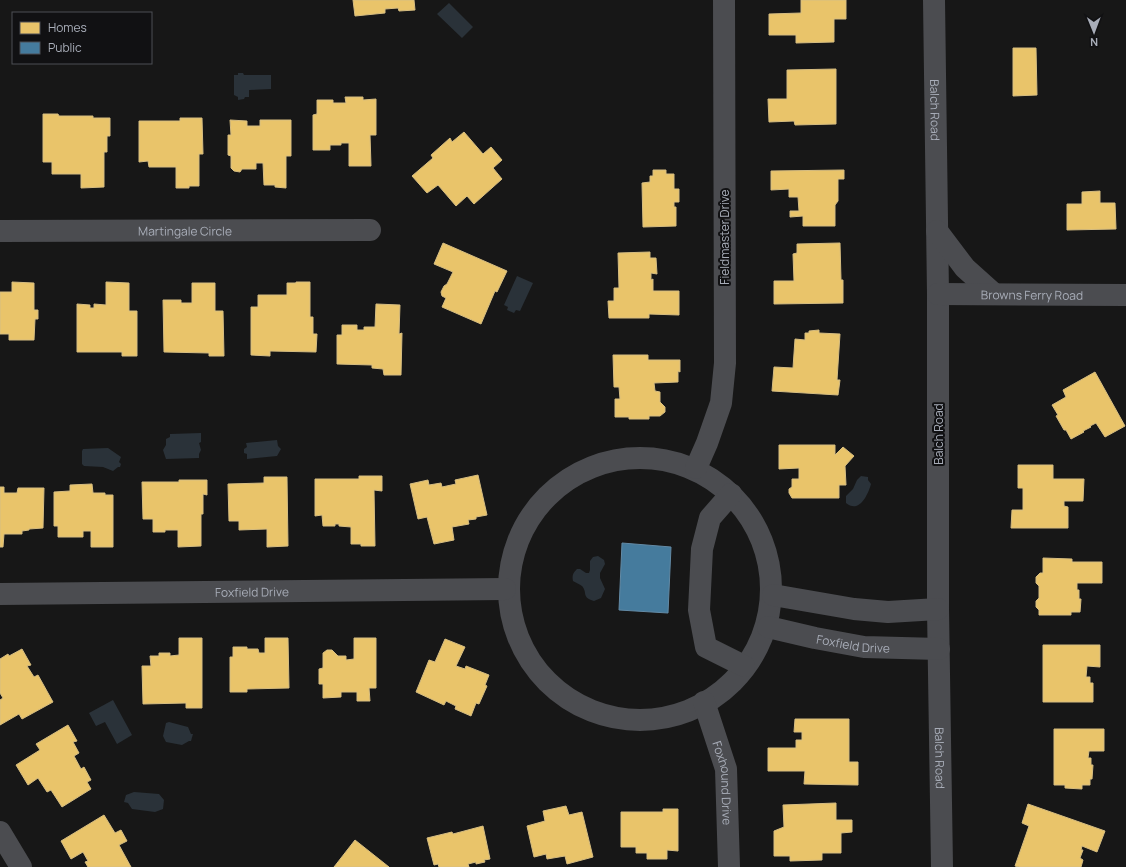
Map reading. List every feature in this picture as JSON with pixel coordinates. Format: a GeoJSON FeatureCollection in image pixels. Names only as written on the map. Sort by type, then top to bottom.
{"type":"FeatureCollection","features":[{"type":"Feature","properties":{"kind":"street","name":"Fieldmaster Drive"},"geometry":{"type":"LineString","coordinates":[[696,468],[707,443],[721,403],[725,363],[724,0]]}},
{"type":"Feature","properties":{"kind":"street","name":"Balch Road"},"geometry":{"type":"LineString","coordinates":[[934,0],[938,294],[938,609],[942,867]]}},
{"type":"Feature","properties":{"kind":"street","name":"Martingale Circle"},"geometry":{"type":"LineString","coordinates":[[0,231],[370,230]]}},
{"type":"Feature","properties":{"kind":"street"},"geometry":{"type":"LineString","coordinates":[[937,231],[965,268],[994,294]]}},
{"type":"Feature","properties":{"kind":"street","name":"Browns Ferry Road"},"geometry":{"type":"LineString","coordinates":[[938,294],[1126,295]]}},
{"type":"Feature","properties":{"kind":"street"},"geometry":{"type":"LineString","coordinates":[[640,459],[675,461],[696,468],[716,479],[730,494],[747,511],[758,529],[767,553],[773,595],[772,613],[768,627],[753,654],[737,675],[704,702],[682,712],[642,719],[615,718],[582,707],[558,693],[543,679],[525,657],[512,630],[505,589],[518,542],[528,519],[559,488],[582,474],[607,464],[640,459]]}},
{"type":"Feature","properties":{"kind":"street"},"geometry":{"type":"LineString","coordinates":[[730,494],[710,518],[702,549],[698,610],[706,647],[744,666]]}},
{"type":"Feature","properties":{"kind":"street","name":"Foxfield Drive"},"geometry":{"type":"LineString","coordinates":[[0,594],[505,589]]}},
{"type":"Feature","properties":{"kind":"street"},"geometry":{"type":"LineString","coordinates":[[773,595],[854,609],[888,612],[938,609]]}},
{"type":"Feature","properties":{"kind":"street","name":"Foxfield Drive"},"geometry":{"type":"LineString","coordinates":[[768,627],[815,638],[864,646],[939,649]]}},
{"type":"Feature","properties":{"kind":"street","name":"Foxhound Drive"},"geometry":{"type":"LineString","coordinates":[[704,702],[726,769],[729,867]]}},
{"type":"Feature","properties":{"kind":"street"},"geometry":{"type":"LineString","coordinates":[[0,832],[21,867]]}},
{"type":"Feature","properties":{"kind":"shaded area"},"geometry":{"type":"Polygon","coordinates":[[[449,3],[473,27],[462,38],[437,14],[449,3]]]}},
{"type":"Feature","properties":{"kind":"shaded area"},"geometry":{"type":"Polygon","coordinates":[[[238,73],[243,73],[244,75],[271,75],[271,89],[249,90],[249,97],[238,100],[238,97],[234,95],[234,75],[238,75],[238,73]]]}},
{"type":"Feature","properties":{"kind":"shaded area"},"geometry":{"type":"Polygon","coordinates":[[[517,276],[533,283],[520,311],[516,310],[514,313],[507,310],[508,307],[504,305],[517,276]]]}},
{"type":"Feature","properties":{"kind":"shaded area"},"geometry":{"type":"Polygon","coordinates":[[[201,433],[201,442],[199,443],[201,450],[199,458],[166,459],[163,450],[166,445],[166,439],[170,437],[170,434],[201,433]]]}},
{"type":"Feature","properties":{"kind":"shaded area"},"geometry":{"type":"Polygon","coordinates":[[[277,440],[278,446],[281,449],[277,456],[247,459],[247,454],[244,453],[244,449],[247,447],[246,443],[277,440]]]}},
{"type":"Feature","properties":{"kind":"shaded area"},"geometry":{"type":"Polygon","coordinates":[[[108,448],[121,457],[119,462],[121,464],[120,467],[113,471],[103,467],[84,466],[82,464],[83,449],[108,448]]]}},
{"type":"Feature","properties":{"kind":"shaded area"},"geometry":{"type":"Polygon","coordinates":[[[861,476],[868,477],[871,484],[870,488],[865,498],[859,505],[851,506],[846,503],[846,496],[853,489],[857,480],[861,476]]]}},
{"type":"Feature","properties":{"kind":"shaded area"},"geometry":{"type":"Polygon","coordinates":[[[598,556],[604,560],[605,564],[600,573],[600,578],[605,589],[601,598],[594,601],[587,598],[584,588],[573,581],[573,576],[577,569],[589,573],[590,561],[593,557],[598,556]]]}},
{"type":"Feature","properties":{"kind":"shaded area"},"geometry":{"type":"Polygon","coordinates":[[[113,700],[132,735],[117,744],[105,722],[96,726],[89,713],[113,700]]]}},
{"type":"Feature","properties":{"kind":"shaded area"},"geometry":{"type":"Polygon","coordinates":[[[169,722],[188,727],[191,734],[193,734],[191,741],[182,745],[166,742],[163,736],[166,723],[169,722]]]}},
{"type":"Feature","properties":{"kind":"shaded area"},"geometry":{"type":"Polygon","coordinates":[[[134,792],[159,794],[164,800],[163,809],[155,812],[132,809],[128,803],[124,802],[126,795],[134,792]]]}},
{"type":"Feature","properties":{"kind":"building: Homes"},"geometry":{"type":"Polygon","coordinates":[[[353,0],[414,0],[415,10],[399,11],[398,8],[385,9],[385,13],[355,16],[353,0]]]}},
{"type":"Feature","properties":{"kind":"building: Homes"},"geometry":{"type":"Polygon","coordinates":[[[801,0],[846,0],[846,19],[834,19],[834,42],[796,43],[796,35],[769,35],[769,14],[801,13],[801,0]]]}},
{"type":"Feature","properties":{"kind":"building: Homes"},"geometry":{"type":"Polygon","coordinates":[[[1013,48],[1036,48],[1037,95],[1013,96],[1013,48]]]}},
{"type":"Feature","properties":{"kind":"building: Homes"},"geometry":{"type":"Polygon","coordinates":[[[836,69],[836,124],[795,125],[794,121],[769,122],[768,99],[787,99],[787,70],[836,69]]]}},
{"type":"Feature","properties":{"kind":"building: Homes"},"geometry":{"type":"Polygon","coordinates":[[[345,97],[363,97],[363,100],[376,99],[376,135],[370,135],[371,166],[349,166],[349,143],[330,145],[330,150],[313,150],[313,115],[317,114],[317,100],[333,100],[333,103],[346,103],[345,97]]]}},
{"type":"Feature","properties":{"kind":"building: Homes"},"geometry":{"type":"Polygon","coordinates":[[[43,114],[110,118],[110,136],[107,136],[107,152],[104,152],[104,187],[81,188],[81,174],[52,174],[52,162],[43,162],[43,114]]]}},
{"type":"Feature","properties":{"kind":"building: Homes"},"geometry":{"type":"Polygon","coordinates":[[[180,118],[202,118],[203,154],[199,154],[199,186],[176,188],[176,167],[149,167],[148,161],[139,162],[139,121],[180,121],[180,118]]]}},
{"type":"Feature","properties":{"kind":"building: Homes"},"geometry":{"type":"Polygon","coordinates":[[[230,120],[247,121],[247,126],[260,126],[260,120],[291,120],[291,156],[286,156],[286,188],[275,187],[275,185],[264,185],[263,163],[256,163],[256,169],[242,169],[240,172],[234,171],[231,168],[231,156],[228,155],[228,135],[231,135],[230,120]]]}},
{"type":"Feature","properties":{"kind":"building: Homes"},"geometry":{"type":"Polygon","coordinates":[[[464,132],[483,154],[491,147],[502,160],[493,168],[502,179],[474,204],[467,196],[456,206],[438,185],[427,193],[412,176],[433,158],[431,155],[450,138],[452,142],[464,132]]]}},
{"type":"Feature","properties":{"kind":"building: Homes"},"geometry":{"type":"Polygon","coordinates":[[[653,170],[666,170],[666,174],[674,174],[674,189],[679,189],[679,202],[674,202],[674,207],[676,207],[676,226],[643,227],[642,183],[650,182],[650,176],[653,176],[653,170]]]}},
{"type":"Feature","properties":{"kind":"building: Homes"},"geometry":{"type":"Polygon","coordinates":[[[844,170],[844,179],[838,179],[838,201],[835,205],[835,226],[803,226],[803,216],[790,217],[790,211],[799,211],[798,197],[789,197],[789,189],[771,190],[771,171],[844,170]]]}},
{"type":"Feature","properties":{"kind":"building: Homes"},"geometry":{"type":"Polygon","coordinates":[[[1100,191],[1100,203],[1115,203],[1116,229],[1067,230],[1067,204],[1082,204],[1082,192],[1100,191]]]}},
{"type":"Feature","properties":{"kind":"building: Homes"},"geometry":{"type":"Polygon","coordinates":[[[443,243],[507,271],[497,292],[495,291],[481,324],[442,307],[446,298],[442,296],[441,292],[453,272],[434,264],[443,243]]]}},
{"type":"Feature","properties":{"kind":"building: Homes"},"geometry":{"type":"Polygon","coordinates":[[[840,243],[843,303],[774,304],[774,281],[794,281],[793,254],[797,253],[797,244],[840,243]]]}},
{"type":"Feature","properties":{"kind":"building: Homes"},"geometry":{"type":"Polygon","coordinates":[[[650,252],[650,258],[656,258],[657,274],[651,273],[651,280],[653,279],[653,291],[679,291],[679,315],[649,314],[649,318],[609,318],[608,301],[614,301],[614,288],[619,288],[618,253],[650,252]]]}},
{"type":"Feature","properties":{"kind":"building: Homes"},"geometry":{"type":"Polygon","coordinates":[[[12,282],[34,283],[34,310],[38,310],[38,319],[35,319],[34,340],[9,340],[9,334],[0,334],[0,292],[12,292],[12,282]]]}},
{"type":"Feature","properties":{"kind":"building: Homes"},"geometry":{"type":"Polygon","coordinates":[[[106,282],[129,283],[129,311],[137,311],[137,356],[122,356],[122,352],[77,352],[77,304],[90,305],[90,308],[94,308],[94,304],[106,305],[106,282]]]}},
{"type":"Feature","properties":{"kind":"building: Homes"},"geometry":{"type":"Polygon","coordinates":[[[310,282],[310,317],[313,317],[313,334],[317,334],[316,352],[270,351],[270,356],[251,355],[251,307],[258,307],[258,295],[287,295],[287,283],[310,282]]]}},
{"type":"Feature","properties":{"kind":"building: Homes"},"geometry":{"type":"Polygon","coordinates":[[[192,283],[215,283],[215,311],[223,311],[224,356],[209,356],[209,353],[164,352],[163,300],[181,300],[181,303],[192,303],[192,283]]]}},
{"type":"Feature","properties":{"kind":"building: Homes"},"geometry":{"type":"Polygon","coordinates":[[[376,304],[400,305],[399,334],[402,333],[401,375],[384,375],[383,369],[372,368],[372,365],[337,364],[337,335],[342,335],[342,325],[357,325],[357,330],[364,330],[364,327],[375,327],[376,304]]]}},
{"type":"Feature","properties":{"kind":"building: Homes"},"geometry":{"type":"Polygon","coordinates":[[[819,330],[819,333],[840,334],[837,380],[840,380],[838,395],[772,391],[774,367],[793,368],[795,339],[805,340],[805,333],[819,330]]]}},
{"type":"Feature","properties":{"kind":"building: Homes"},"geometry":{"type":"Polygon","coordinates":[[[613,355],[648,355],[648,360],[680,360],[678,382],[654,383],[655,391],[660,392],[660,402],[665,407],[665,412],[660,416],[649,416],[649,419],[615,417],[615,399],[620,399],[619,387],[614,387],[613,355]]]}},
{"type":"Feature","properties":{"kind":"building: Homes"},"geometry":{"type":"Polygon","coordinates":[[[1095,372],[1125,426],[1105,437],[1096,423],[1071,439],[1056,416],[1058,415],[1052,405],[1066,397],[1063,390],[1095,372]]]}},
{"type":"Feature","properties":{"kind":"building: Homes"},"geometry":{"type":"Polygon","coordinates":[[[779,445],[835,445],[835,455],[843,447],[854,456],[845,466],[846,485],[839,485],[839,498],[792,498],[789,493],[789,489],[792,487],[792,479],[799,479],[799,468],[779,469],[779,445]]]}},
{"type":"Feature","properties":{"kind":"building: Homes"},"geometry":{"type":"Polygon","coordinates":[[[1018,465],[1053,465],[1053,479],[1084,479],[1083,501],[1064,501],[1064,506],[1068,507],[1068,528],[1011,528],[1012,510],[1023,510],[1023,488],[1018,488],[1018,465]]]}},
{"type":"Feature","properties":{"kind":"building: Homes"},"geometry":{"type":"Polygon","coordinates":[[[478,475],[487,515],[468,520],[469,524],[452,527],[454,540],[434,544],[427,517],[418,519],[410,484],[428,480],[429,485],[441,483],[442,487],[456,484],[455,480],[478,475]]]}},
{"type":"Feature","properties":{"kind":"building: Homes"},"geometry":{"type":"Polygon","coordinates":[[[359,476],[382,476],[382,491],[374,490],[375,546],[351,544],[351,527],[339,526],[339,524],[335,524],[335,526],[323,526],[322,515],[315,516],[315,479],[359,479],[359,476]]]}},
{"type":"Feature","properties":{"kind":"building: Homes"},"geometry":{"type":"Polygon","coordinates":[[[264,477],[287,477],[288,546],[267,547],[267,529],[239,530],[239,521],[229,521],[228,484],[264,483],[264,477]]]}},
{"type":"Feature","properties":{"kind":"building: Homes"},"geometry":{"type":"Polygon","coordinates":[[[179,480],[207,480],[207,495],[203,494],[203,514],[201,514],[201,546],[178,547],[178,530],[153,532],[153,519],[143,519],[142,482],[179,482],[179,480]]]}},
{"type":"Feature","properties":{"kind":"building: Homes"},"geometry":{"type":"Polygon","coordinates":[[[92,484],[93,493],[113,495],[113,547],[91,547],[91,531],[83,531],[83,537],[58,537],[58,526],[54,526],[54,492],[70,491],[70,485],[92,484]]]}},
{"type":"Feature","properties":{"kind":"building: Homes"},"geometry":{"type":"Polygon","coordinates":[[[0,487],[4,487],[4,493],[17,493],[18,488],[44,488],[43,528],[22,531],[22,534],[4,534],[3,547],[0,547],[0,487]]]}},
{"type":"Feature","properties":{"kind":"building: Homes"},"geometry":{"type":"Polygon","coordinates":[[[1043,558],[1072,559],[1072,562],[1102,562],[1102,583],[1077,583],[1079,599],[1081,599],[1080,612],[1071,612],[1071,615],[1039,615],[1039,610],[1036,607],[1036,601],[1039,598],[1039,586],[1036,583],[1036,577],[1040,573],[1043,573],[1043,558]]]}},
{"type":"Feature","properties":{"kind":"building: Homes"},"geometry":{"type":"Polygon","coordinates":[[[179,638],[202,638],[202,708],[186,708],[186,703],[143,704],[142,666],[151,666],[150,656],[159,656],[159,653],[170,653],[170,656],[179,655],[179,638]]]}},
{"type":"Feature","properties":{"kind":"building: Homes"},"geometry":{"type":"Polygon","coordinates":[[[265,638],[288,638],[289,688],[247,689],[247,692],[230,692],[230,657],[233,657],[233,647],[258,649],[259,653],[265,653],[265,638]]]}},
{"type":"Feature","properties":{"kind":"building: Homes"},"geometry":{"type":"Polygon","coordinates":[[[354,638],[376,638],[376,688],[369,688],[370,701],[357,701],[357,692],[341,692],[341,697],[323,698],[323,684],[319,684],[319,669],[323,668],[323,653],[327,650],[332,650],[338,656],[346,656],[346,660],[354,659],[354,638]]]}},
{"type":"Feature","properties":{"kind":"building: Homes"},"geometry":{"type":"Polygon","coordinates":[[[445,639],[465,647],[456,666],[465,669],[466,666],[489,675],[485,685],[487,686],[479,704],[476,703],[471,716],[455,709],[456,706],[446,701],[444,705],[416,692],[429,660],[435,662],[445,639]]]}},
{"type":"Feature","properties":{"kind":"building: Homes"},"geometry":{"type":"Polygon","coordinates":[[[1043,645],[1100,645],[1100,667],[1087,666],[1086,677],[1090,677],[1090,683],[1093,683],[1093,702],[1043,702],[1043,645]]]}},
{"type":"Feature","properties":{"kind":"building: Homes"},"geometry":{"type":"Polygon","coordinates":[[[22,649],[31,665],[27,666],[34,677],[38,675],[53,702],[22,719],[19,714],[0,725],[0,700],[3,698],[0,693],[0,659],[8,654],[9,656],[22,649]]]}},
{"type":"Feature","properties":{"kind":"building: Homes"},"geometry":{"type":"Polygon","coordinates":[[[795,719],[849,719],[849,762],[858,762],[858,785],[804,784],[805,771],[768,771],[768,748],[796,748],[796,740],[802,740],[802,732],[794,732],[795,719]]]}},
{"type":"Feature","properties":{"kind":"building: Homes"},"geometry":{"type":"Polygon","coordinates":[[[68,725],[77,741],[73,742],[79,753],[74,756],[81,769],[84,767],[91,780],[87,782],[91,789],[62,807],[51,790],[47,792],[38,778],[28,785],[16,765],[40,750],[36,744],[68,725]]]}},
{"type":"Feature","properties":{"kind":"building: Homes"},"geometry":{"type":"Polygon","coordinates":[[[1054,729],[1104,729],[1104,751],[1089,751],[1088,758],[1091,758],[1091,765],[1093,765],[1090,785],[1082,785],[1082,789],[1065,788],[1065,785],[1054,785],[1054,729]]]}},
{"type":"Feature","properties":{"kind":"building: Homes"},"geometry":{"type":"Polygon","coordinates":[[[836,803],[836,820],[852,820],[852,832],[841,833],[841,853],[822,853],[822,860],[790,861],[790,856],[774,856],[774,831],[784,827],[783,805],[836,803]]]}},
{"type":"Feature","properties":{"kind":"building: Homes"},"geometry":{"type":"Polygon","coordinates":[[[1028,804],[1105,831],[1097,852],[1082,846],[1081,850],[1083,850],[1080,858],[1083,860],[1081,867],[1015,866],[1029,826],[1022,823],[1028,804]]]}},
{"type":"Feature","properties":{"kind":"building: Homes"},"geometry":{"type":"Polygon","coordinates":[[[566,806],[569,815],[582,812],[593,857],[567,864],[565,856],[547,859],[546,854],[534,857],[527,826],[545,821],[543,811],[566,806]]]}},
{"type":"Feature","properties":{"kind":"building: Homes"},"geometry":{"type":"Polygon","coordinates":[[[663,809],[678,809],[678,851],[667,850],[667,859],[647,859],[647,853],[636,853],[636,847],[621,847],[621,812],[663,812],[663,809]]]}},
{"type":"Feature","properties":{"kind":"building: Homes"},"geometry":{"type":"Polygon","coordinates":[[[104,815],[115,833],[121,830],[127,841],[119,845],[131,867],[88,867],[85,862],[88,861],[83,852],[71,859],[61,841],[104,815]]]}},
{"type":"Feature","properties":{"kind":"building: Homes"},"geometry":{"type":"Polygon","coordinates":[[[483,826],[490,859],[484,860],[485,862],[468,864],[469,867],[439,867],[438,864],[434,865],[427,838],[452,832],[453,834],[483,826]]]}},
{"type":"Feature","properties":{"kind":"building: Homes"},"geometry":{"type":"Polygon","coordinates":[[[355,840],[389,867],[334,867],[355,840]]]}},
{"type":"Feature","properties":{"kind":"building: Public"},"geometry":{"type":"Polygon","coordinates":[[[622,543],[671,547],[668,613],[619,610],[622,543]]]}}]}
